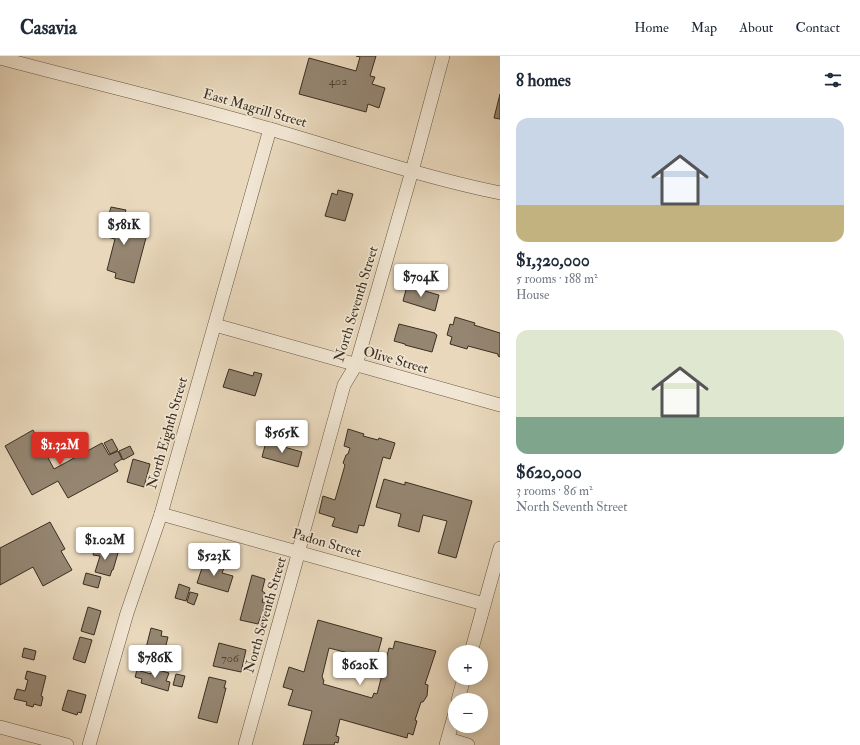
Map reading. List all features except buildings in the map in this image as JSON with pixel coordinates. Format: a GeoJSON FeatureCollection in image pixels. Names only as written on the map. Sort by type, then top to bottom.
{"type":"FeatureCollection","features":[{"type":"Feature","properties":{"kind":"street","name":"North Seventh Street"},"geometry":{"type":"LineString","coordinates":[[245,745],[344,385],[356,365],[412,171],[443,56]]}},
{"type":"Feature","properties":{"kind":"street","name":"East Magrill Street"},"geometry":{"type":"LineString","coordinates":[[0,58],[206,111],[412,171],[500,193]]}},
{"type":"Feature","properties":{"kind":"street","name":"North Eighth Street"},"geometry":{"type":"LineString","coordinates":[[89,745],[128,608],[161,514],[270,129]]}},
{"type":"Feature","properties":{"kind":"street","name":"Olive Street"},"geometry":{"type":"LineString","coordinates":[[215,325],[500,405]]}},
{"type":"Feature","properties":{"kind":"street","name":"Padon Street"},"geometry":{"type":"LineString","coordinates":[[161,514],[299,551],[484,604]]}},
{"type":"Feature","properties":{"kind":"street"},"geometry":{"type":"LineString","coordinates":[[473,645],[499,554]]}},
{"type":"Feature","properties":{"kind":"street"},"geometry":{"type":"LineString","coordinates":[[0,727],[67,745]]}},
{"type":"Feature","properties":{"kind":"street"},"geometry":{"type":"LineString","coordinates":[[447,742],[468,745]]}}]}
